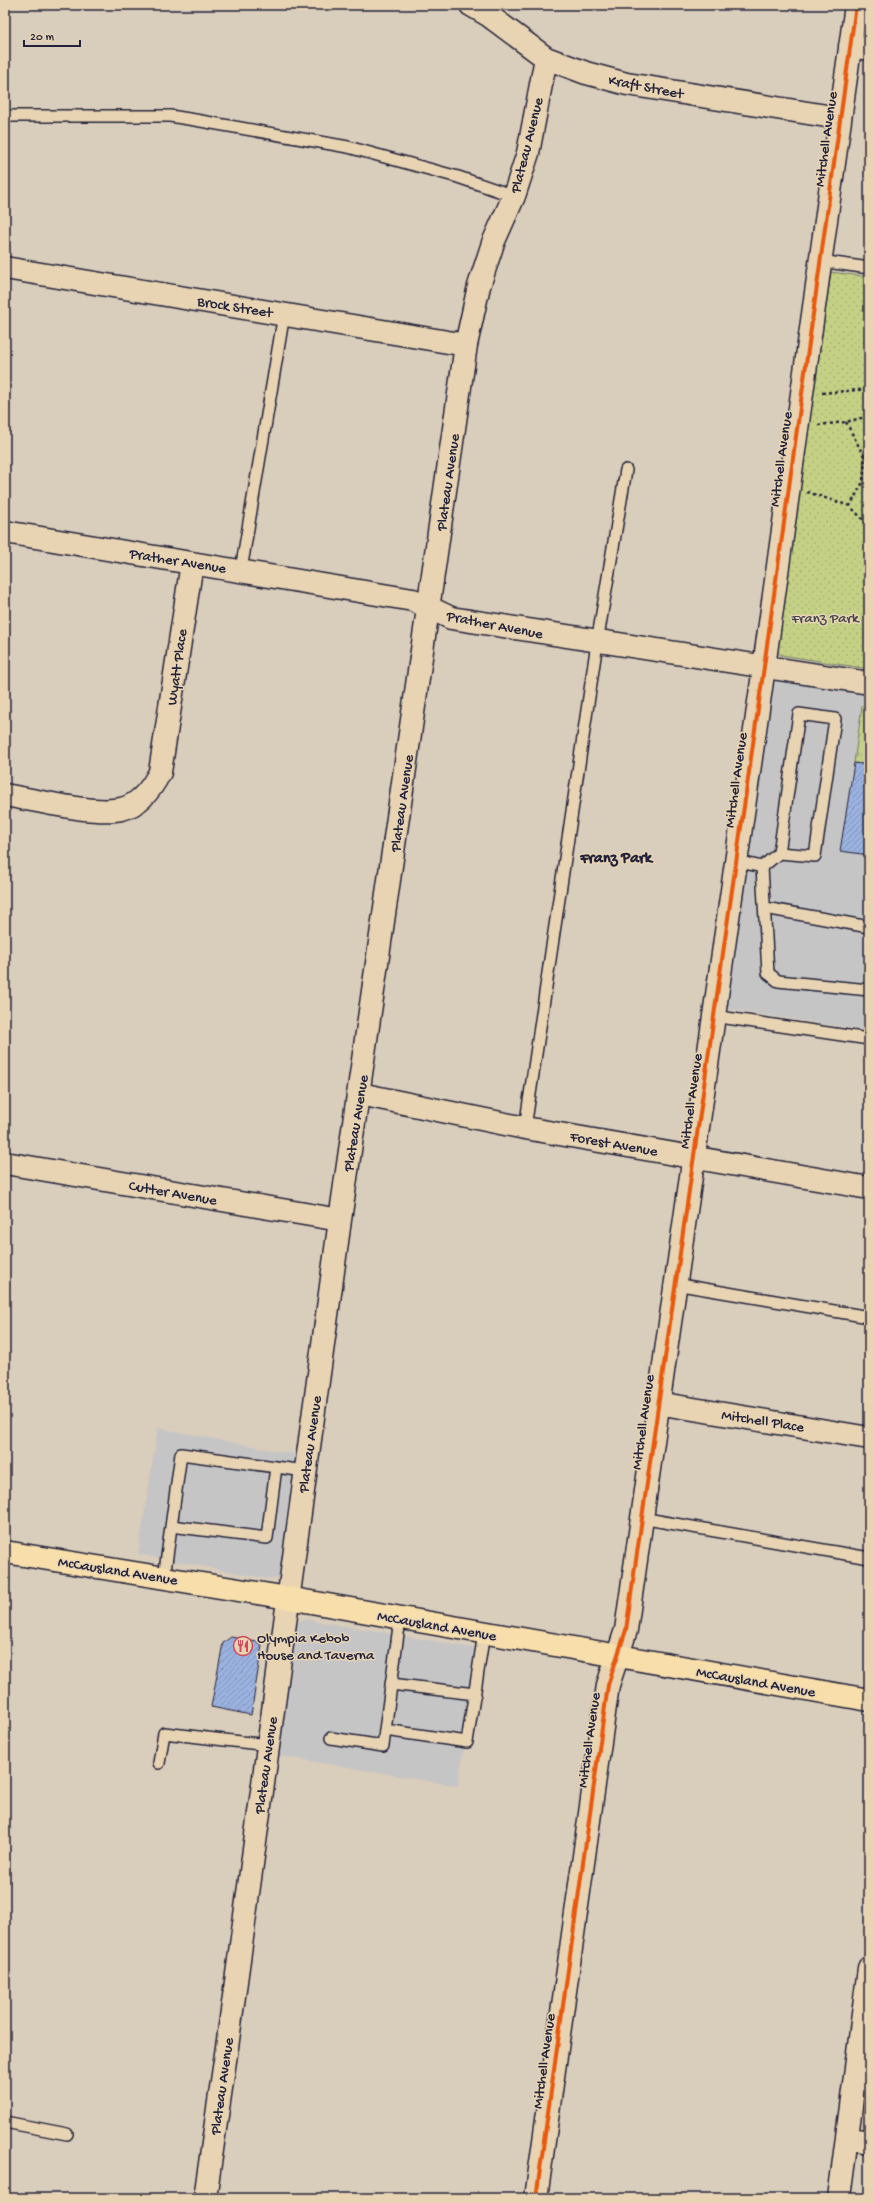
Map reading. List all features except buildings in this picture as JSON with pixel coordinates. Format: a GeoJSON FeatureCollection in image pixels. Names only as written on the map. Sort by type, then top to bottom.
{"type":"FeatureCollection","features":[{"type":"Feature","properties":{"kind":"main road","name":"McCausland Avenue"},"geometry":{"type":"LineString","coordinates":[[5,1552],[288,1598],[617,1657],[869,1700]]}},
{"type":"Feature","properties":{"kind":"street","name":"Kraft Street"},"geometry":{"type":"LineString","coordinates":[[471,5],[488,15],[546,58],[586,73],[627,84],[839,118]]}},
{"type":"Feature","properties":{"kind":"street","name":"Mitchell Avenue"},"geometry":{"type":"LineString","coordinates":[[536,2198],[607,1693],[626,1630],[657,1403],[694,1158],[713,1016],[764,668],[839,118],[859,48],[856,5]]}},
{"type":"Feature","properties":{"kind":"street","name":"Plateau Avenue"},"geometry":{"type":"LineString","coordinates":[[205,2198],[340,1220],[360,1094],[430,608],[466,345],[479,286],[493,243],[514,196],[528,153],[546,58]]}},
{"type":"Feature","properties":{"kind":"street","name":"Brock Street"},"geometry":{"type":"LineString","coordinates":[[5,268],[466,345]]}},
{"type":"Feature","properties":{"kind":"street","name":"Prather Avenue"},"geometry":{"type":"LineString","coordinates":[[5,532],[241,570],[413,600],[451,618],[764,668],[869,683]]}},
{"type":"Feature","properties":{"kind":"street","name":"Wyatt Place"},"geometry":{"type":"LineString","coordinates":[[5,795],[105,811],[122,809],[138,801],[152,788],[160,772],[192,563]]}},
{"type":"Feature","properties":{"kind":"street","name":"Forest Avenue"},"geometry":{"type":"LineString","coordinates":[[360,1094],[525,1128],[869,1188]]}},
{"type":"Feature","properties":{"kind":"street","name":"Cutter Avenue"},"geometry":{"type":"LineString","coordinates":[[5,1163],[340,1220]]}},
{"type":"Feature","properties":{"kind":"street","name":"Mitchell Place"},"geometry":{"type":"LineString","coordinates":[[657,1403],[869,1438]]}},
{"type":"Feature","properties":{"kind":"street"},"geometry":{"type":"LineString","coordinates":[[839,2198],[869,1968]]}},
{"type":"Feature","properties":{"kind":"street"},"geometry":{"type":"LineString","coordinates":[[847,2138],[869,2142]]}},
{"type":"Feature","properties":{"kind":"lane"},"geometry":{"type":"LineString","coordinates":[[5,116],[170,116],[348,147],[458,177],[514,196]]}},
{"type":"Feature","properties":{"kind":"lane"},"geometry":{"type":"LineString","coordinates":[[820,261],[869,268]]}},
{"type":"Feature","properties":{"kind":"lane"},"geometry":{"type":"LineString","coordinates":[[241,570],[284,314]]}},
{"type":"Feature","properties":{"kind":"lane"},"geometry":{"type":"LineString","coordinates":[[525,1128],[597,642],[626,470]]}},
{"type":"Feature","properties":{"kind":"lane"},"geometry":{"type":"LineString","coordinates":[[762,867],[779,853],[799,714],[835,719],[815,856],[779,853]]}},
{"type":"Feature","properties":{"kind":"lane"},"geometry":{"type":"LineString","coordinates":[[736,861],[762,867]]}},
{"type":"Feature","properties":{"kind":"lane"},"geometry":{"type":"LineString","coordinates":[[762,867],[768,973],[778,981],[869,990]]}},
{"type":"Feature","properties":{"kind":"lane"},"geometry":{"type":"LineString","coordinates":[[765,908],[869,927]]}},
{"type":"Feature","properties":{"kind":"lane"},"geometry":{"type":"LineString","coordinates":[[713,1016],[869,1039]]}},
{"type":"Feature","properties":{"kind":"lane"},"geometry":{"type":"LineString","coordinates":[[675,1284],[869,1317]]}},
{"type":"Feature","properties":{"kind":"lane"},"geometry":{"type":"LineString","coordinates":[[164,1578],[181,1454],[305,1471]]}},
{"type":"Feature","properties":{"kind":"lane"},"geometry":{"type":"LineString","coordinates":[[171,1526],[267,1538],[276,1467]]}},
{"type":"Feature","properties":{"kind":"lane"},"geometry":{"type":"LineString","coordinates":[[641,1518],[869,1558]]}},
{"type":"Feature","properties":{"kind":"lane"},"geometry":{"type":"LineString","coordinates":[[331,1738],[383,1746],[400,1618]]}},
{"type":"Feature","properties":{"kind":"lane"},"geometry":{"type":"LineString","coordinates":[[385,1730],[467,1742],[484,1633]]}},
{"type":"Feature","properties":{"kind":"lane"},"geometry":{"type":"LineString","coordinates":[[391,1684],[474,1694]]}},
{"type":"Feature","properties":{"kind":"lane"},"geometry":{"type":"LineString","coordinates":[[159,1763],[164,1733],[268,1745]]}},
{"type":"Feature","properties":{"kind":"lane"},"geometry":{"type":"LineString","coordinates":[[5,2122],[67,2134]]}},
{"type":"Feature","properties":{"kind":"path"},"geometry":{"type":"LineString","coordinates":[[816,393],[869,389]]}},
{"type":"Feature","properties":{"kind":"path"},"geometry":{"type":"LineString","coordinates":[[812,425],[846,422],[869,416]]}},
{"type":"Feature","properties":{"kind":"path"},"geometry":{"type":"LineString","coordinates":[[846,422],[865,458],[863,482],[850,506]]}},
{"type":"Feature","properties":{"kind":"path"},"geometry":{"type":"LineString","coordinates":[[803,491],[850,506],[869,526]]}},
{"type":"Feature","properties":{"kind":"shaded area"},"geometry":{"type":"Polygon","coordinates":[[[779,680],[869,693],[869,1031],[725,1009],[772,684],[779,680]]]}},
{"type":"Feature","properties":{"kind":"shaded area"},"geometry":{"type":"Polygon","coordinates":[[[158,1428],[298,1455],[283,1571],[278,1578],[269,1579],[138,1554],[158,1428]]]}},
{"type":"Feature","properties":{"kind":"shaded area"},"geometry":{"type":"Polygon","coordinates":[[[304,1619],[479,1649],[458,1786],[275,1755],[296,1628],[298,1622],[304,1619]]]}},
{"type":"Feature","properties":{"kind":"green space","name":"Franz Park"},"geometry":{"type":"Polygon","coordinates":[[[831,272],[869,277],[869,669],[781,655],[776,651],[831,272]]]}},
{"type":"Feature","properties":{"kind":"green space"},"geometry":{"type":"Polygon","coordinates":[[[862,706],[869,707],[869,765],[854,763],[862,706]]]}},
{"type":"Feature","properties":{"kind":"cycle path"},"geometry":{"type":"LineString","coordinates":[[536,2198],[608,1685],[626,1630],[762,681],[856,5]]}},
{"type":"Feature","properties":{"kind":"place","name":"Olympia Kebob House and Taverna"},"geometry":{"type":"Point","coordinates":[243,1646]}},
{"type":"Feature","properties":{"kind":"district","name":"Franz Park"},"geometry":{"type":"Point","coordinates":[616,856]}}]}
